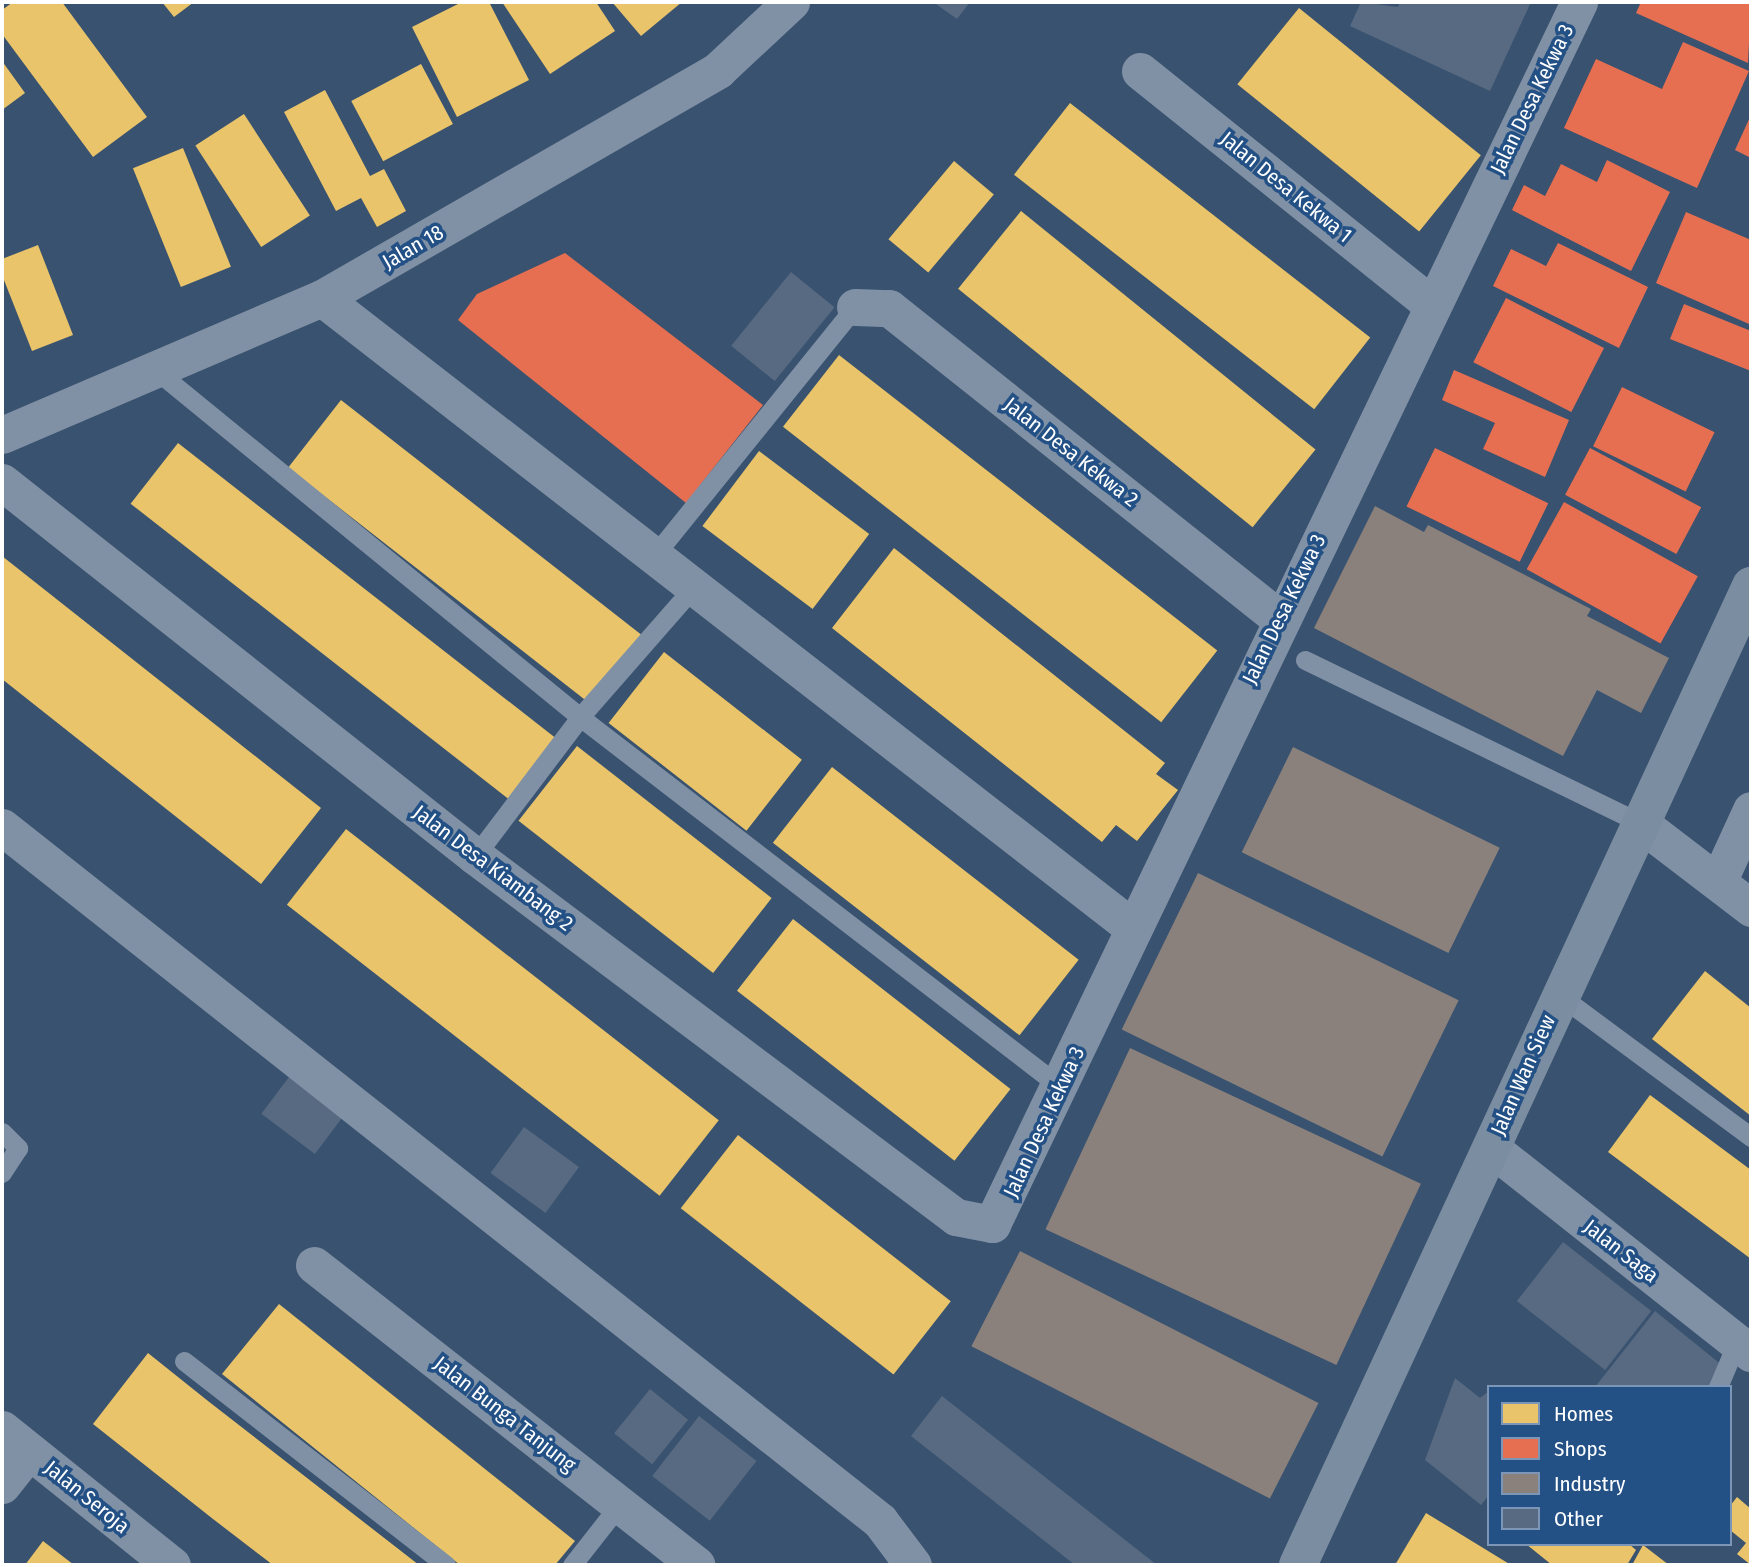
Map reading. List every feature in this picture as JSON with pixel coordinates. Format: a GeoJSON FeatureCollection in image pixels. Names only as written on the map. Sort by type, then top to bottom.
{"type":"FeatureCollection","features":[{"type":"Feature","properties":{"kind":"street","name":"Jalan 18"},"geometry":{"type":"LineString","coordinates":[[2,435],[158,372],[322,298],[718,70],[791,2]]}},
{"type":"Feature","properties":{"kind":"street","name":"Jalan Desa Kekwa 3"},"geometry":{"type":"LineString","coordinates":[[998,1219],[1062,1088],[1132,927],[1279,618],[1579,2]]}},
{"type":"Feature","properties":{"kind":"street","name":"Jalan Desa Kekwa 1"},"geometry":{"type":"LineString","coordinates":[[1140,71],[1431,304]]}},
{"type":"Feature","properties":{"kind":"street"},"geometry":{"type":"LineString","coordinates":[[322,298],[1132,927]]}},
{"type":"Feature","properties":{"kind":"street","name":"Jalan Desa Kekwa 2"},"geometry":{"type":"LineString","coordinates":[[855,307],[889,308],[1279,618]]}},
{"type":"Feature","properties":{"kind":"street","name":"Jalan Desa Kiambang 2"},"geometry":{"type":"LineString","coordinates":[[2,482],[475,856],[956,1217],[985,1224],[998,1219]]}},
{"type":"Feature","properties":{"kind":"street","name":"Jalan Wan Siew"},"geometry":{"type":"LineString","coordinates":[[1298,1565],[1559,995],[1751,586]]}},
{"type":"Feature","properties":{"kind":"street"},"geometry":{"type":"LineString","coordinates":[[1718,882],[1751,810]]}},
{"type":"Feature","properties":{"kind":"street"},"geometry":{"type":"LineString","coordinates":[[1640,823],[1751,908]]}},
{"type":"Feature","properties":{"kind":"street"},"geometry":{"type":"LineString","coordinates":[[2,827],[880,1521],[913,1565]]}},
{"type":"Feature","properties":{"kind":"street","name":"Jalan Saga"},"geometry":{"type":"LineString","coordinates":[[1491,1148],[1744,1348]]}},
{"type":"Feature","properties":{"kind":"street","name":"Jalan Bunga Tanjung"},"geometry":{"type":"LineString","coordinates":[[314,1265],[696,1565]]}},
{"type":"Feature","properties":{"kind":"street"},"geometry":{"type":"LineString","coordinates":[[2,1486],[15,1440]]}},
{"type":"Feature","properties":{"kind":"street","name":"Jalan Seroja"},"geometry":{"type":"LineString","coordinates":[[15,1440],[172,1565]]}},
{"type":"Feature","properties":{"kind":"lane"},"geometry":{"type":"LineString","coordinates":[[653,557],[855,307]]}},
{"type":"Feature","properties":{"kind":"lane"},"geometry":{"type":"LineString","coordinates":[[158,372],[580,717],[1062,1088]]}},
{"type":"Feature","properties":{"kind":"lane"},"geometry":{"type":"LineString","coordinates":[[475,856],[580,717],[693,587]]}},
{"type":"Feature","properties":{"kind":"lane"},"geometry":{"type":"LineString","coordinates":[[1305,660],[1640,823]]}},
{"type":"Feature","properties":{"kind":"lane"},"geometry":{"type":"LineString","coordinates":[[1559,995],[1751,1137]]}},
{"type":"Feature","properties":{"kind":"lane"},"geometry":{"type":"LineString","coordinates":[[2,1132],[18,1148],[2,1173]]}},
{"type":"Feature","properties":{"kind":"lane"},"geometry":{"type":"LineString","coordinates":[[1719,1385],[1744,1348]]}},
{"type":"Feature","properties":{"kind":"lane"},"geometry":{"type":"LineString","coordinates":[[184,1361],[446,1565]]}},
{"type":"Feature","properties":{"kind":"lane"},"geometry":{"type":"LineString","coordinates":[[572,1565],[620,1504]]}},
{"type":"Feature","properties":{"kind":"building: Homes"},"geometry":{"type":"Polygon","coordinates":[[[13,2],[62,2],[147,117],[93,157],[2,34],[2,10],[13,2]]]}},
{"type":"Feature","properties":{"kind":"building: Homes"},"geometry":{"type":"Polygon","coordinates":[[[162,2],[194,2],[174,17],[162,2]]]}},
{"type":"Feature","properties":{"kind":"building: Homes"},"geometry":{"type":"Polygon","coordinates":[[[462,2],[489,2],[529,80],[457,117],[412,27],[462,2]]]}},
{"type":"Feature","properties":{"kind":"building: Homes"},"geometry":{"type":"Polygon","coordinates":[[[502,2],[596,2],[615,31],[550,74],[502,2]]]}},
{"type":"Feature","properties":{"kind":"building: Homes"},"geometry":{"type":"Polygon","coordinates":[[[612,2],[682,2],[641,36],[612,2]]]}},
{"type":"Feature","properties":{"kind":"building: Homes"},"geometry":{"type":"Polygon","coordinates":[[[1299,8],[1481,155],[1419,231],[1237,84],[1299,8]]]}},
{"type":"Feature","properties":{"kind":"building: Homes"},"geometry":{"type":"Polygon","coordinates":[[[2,61],[25,93],[2,110],[2,61]]]}},
{"type":"Feature","properties":{"kind":"building: Homes"},"geometry":{"type":"Polygon","coordinates":[[[421,64],[453,124],[383,161],[351,101],[421,64]]]}},
{"type":"Feature","properties":{"kind":"building: Homes"},"geometry":{"type":"Polygon","coordinates":[[[325,90],[370,176],[384,169],[406,211],[377,227],[361,198],[336,211],[284,112],[325,90]]]}},
{"type":"Feature","properties":{"kind":"building: Homes"},"geometry":{"type":"Polygon","coordinates":[[[1070,103],[1370,338],[1314,409],[1014,175],[1070,103]]]}},
{"type":"Feature","properties":{"kind":"building: Homes"},"geometry":{"type":"Polygon","coordinates":[[[244,114],[310,215],[261,247],[195,146],[244,114]]]}},
{"type":"Feature","properties":{"kind":"building: Homes"},"geometry":{"type":"Polygon","coordinates":[[[183,148],[231,267],[181,287],[133,168],[183,148]]]}},
{"type":"Feature","properties":{"kind":"building: Homes"},"geometry":{"type":"Polygon","coordinates":[[[954,161],[994,194],[928,273],[888,239],[954,161]]]}},
{"type":"Feature","properties":{"kind":"building: Homes"},"geometry":{"type":"Polygon","coordinates":[[[1021,211],[1316,450],[1253,527],[958,289],[1021,211]]]}},
{"type":"Feature","properties":{"kind":"building: Homes"},"geometry":{"type":"Polygon","coordinates":[[[38,245],[73,335],[32,351],[2,275],[2,259],[38,245]]]}},
{"type":"Feature","properties":{"kind":"building: Homes"},"geometry":{"type":"Polygon","coordinates":[[[839,355],[1217,651],[1161,722],[783,427],[839,355]]]}},
{"type":"Feature","properties":{"kind":"building: Homes"},"geometry":{"type":"Polygon","coordinates":[[[341,400],[642,635],[589,703],[288,468],[341,400]]]}},
{"type":"Feature","properties":{"kind":"building: Homes"},"geometry":{"type":"Polygon","coordinates":[[[178,443],[556,739],[509,799],[131,504],[178,443]]]}},
{"type":"Feature","properties":{"kind":"building: Homes"},"geometry":{"type":"Polygon","coordinates":[[[759,451],[869,534],[813,609],[702,526],[759,451]]]}},
{"type":"Feature","properties":{"kind":"building: Homes"},"geometry":{"type":"Polygon","coordinates":[[[894,548],[1165,763],[1156,774],[1178,790],[1137,841],[1116,825],[1102,842],[832,628],[894,548]]]}},
{"type":"Feature","properties":{"kind":"building: Homes"},"geometry":{"type":"Polygon","coordinates":[[[2,556],[321,808],[261,884],[2,679],[2,556]]]}},
{"type":"Feature","properties":{"kind":"building: Homes"},"geometry":{"type":"Polygon","coordinates":[[[664,652],[802,760],[746,831],[609,723],[664,652]]]}},
{"type":"Feature","properties":{"kind":"building: Homes"},"geometry":{"type":"Polygon","coordinates":[[[577,746],[772,898],[713,973],[519,821],[577,746]]]}},
{"type":"Feature","properties":{"kind":"building: Homes"},"geometry":{"type":"Polygon","coordinates":[[[832,767],[1079,960],[1020,1035],[773,843],[832,767]]]}},
{"type":"Feature","properties":{"kind":"building: Homes"},"geometry":{"type":"Polygon","coordinates":[[[346,829],[719,1120],[660,1196],[287,905],[346,829]]]}},
{"type":"Feature","properties":{"kind":"building: Homes"},"geometry":{"type":"Polygon","coordinates":[[[793,919],[1010,1089],[954,1161],[737,991],[793,919]]]}},
{"type":"Feature","properties":{"kind":"building: Homes"},"geometry":{"type":"Polygon","coordinates":[[[1705,971],[1751,1008],[1751,1116],[1652,1039],[1705,971]]]}},
{"type":"Feature","properties":{"kind":"building: Homes"},"geometry":{"type":"Polygon","coordinates":[[[1650,1095],[1751,1170],[1751,1259],[1608,1152],[1650,1095]]]}},
{"type":"Feature","properties":{"kind":"building: Homes"},"geometry":{"type":"Polygon","coordinates":[[[738,1135],[951,1301],[894,1375],[681,1208],[738,1135]]]}},
{"type":"Feature","properties":{"kind":"building: Homes"},"geometry":{"type":"Polygon","coordinates":[[[279,1304],[575,1541],[555,1565],[460,1565],[222,1374],[279,1304]]]}},
{"type":"Feature","properties":{"kind":"building: Homes"},"geometry":{"type":"Polygon","coordinates":[[[148,1353],[419,1565],[273,1565],[213,1519],[93,1424],[148,1353]]]}},
{"type":"Feature","properties":{"kind":"building: Homes"},"geometry":{"type":"Polygon","coordinates":[[[1737,1497],[1751,1509],[1751,1565],[1737,1554],[1746,1543],[1732,1532],[1732,1503],[1737,1497]]]}},
{"type":"Feature","properties":{"kind":"building: Homes"},"geometry":{"type":"Polygon","coordinates":[[[1426,1513],[1511,1565],[1395,1565],[1426,1513]]]}},
{"type":"Feature","properties":{"kind":"building: Homes"},"geometry":{"type":"Polygon","coordinates":[[[43,1541],[74,1565],[25,1565],[43,1541]]]}},
{"type":"Feature","properties":{"kind":"building: Homes"},"geometry":{"type":"Polygon","coordinates":[[[1528,1546],[1631,1546],[1636,1550],[1627,1565],[1552,1565],[1528,1546]]]}},
{"type":"Feature","properties":{"kind":"building: Homes"},"geometry":{"type":"Polygon","coordinates":[[[1644,1546],[1669,1565],[1632,1565],[1644,1546]]]}},
{"type":"Feature","properties":{"kind":"building: Shops"},"geometry":{"type":"Polygon","coordinates":[[[1641,2],[1751,2],[1748,63],[1636,13],[1641,2]]]}},
{"type":"Feature","properties":{"kind":"building: Shops"},"geometry":{"type":"Polygon","coordinates":[[[1683,42],[1749,71],[1697,188],[1564,128],[1596,59],[1662,89],[1683,42]]]}},
{"type":"Feature","properties":{"kind":"building: Shops"},"geometry":{"type":"Polygon","coordinates":[[[1751,115],[1751,158],[1735,150],[1751,115]]]}},
{"type":"Feature","properties":{"kind":"building: Shops"},"geometry":{"type":"Polygon","coordinates":[[[1607,160],[1670,192],[1631,271],[1512,210],[1524,185],[1545,196],[1561,164],[1597,182],[1607,160]]]}},
{"type":"Feature","properties":{"kind":"building: Shops"},"geometry":{"type":"Polygon","coordinates":[[[1686,212],[1751,240],[1749,324],[1656,283],[1686,212]]]}},
{"type":"Feature","properties":{"kind":"building: Shops"},"geometry":{"type":"Polygon","coordinates":[[[1558,243],[1648,287],[1619,348],[1493,286],[1511,249],[1546,266],[1558,243]]]}},
{"type":"Feature","properties":{"kind":"building: Shops"},"geometry":{"type":"Polygon","coordinates":[[[565,253],[763,405],[686,503],[458,320],[477,294],[565,253]]]}},
{"type":"Feature","properties":{"kind":"building: Shops"},"geometry":{"type":"Polygon","coordinates":[[[1506,298],[1604,348],[1571,412],[1473,362],[1506,298]]]}},
{"type":"Feature","properties":{"kind":"building: Shops"},"geometry":{"type":"Polygon","coordinates":[[[1684,304],[1751,331],[1751,371],[1670,339],[1684,304]]]}},
{"type":"Feature","properties":{"kind":"building: Shops"},"geometry":{"type":"Polygon","coordinates":[[[1454,370],[1569,420],[1545,477],[1483,449],[1495,423],[1442,400],[1454,370]]]}},
{"type":"Feature","properties":{"kind":"building: Shops"},"geometry":{"type":"Polygon","coordinates":[[[1622,387],[1715,432],[1686,491],[1593,446],[1622,387]]]}},
{"type":"Feature","properties":{"kind":"building: Shops"},"geometry":{"type":"Polygon","coordinates":[[[1435,448],[1548,503],[1520,562],[1407,506],[1435,448]]]}},
{"type":"Feature","properties":{"kind":"building: Shops"},"geometry":{"type":"Polygon","coordinates":[[[1590,448],[1701,507],[1676,554],[1565,495],[1590,448]]]}},
{"type":"Feature","properties":{"kind":"building: Shops"},"geometry":{"type":"Polygon","coordinates":[[[1564,502],[1698,576],[1660,644],[1527,569],[1564,502]]]}},
{"type":"Feature","properties":{"kind":"building: Industry"},"geometry":{"type":"Polygon","coordinates":[[[1375,506],[1424,532],[1428,525],[1591,609],[1587,616],[1669,658],[1641,713],[1597,690],[1563,756],[1314,628],[1375,506]]]}},
{"type":"Feature","properties":{"kind":"building: Industry"},"geometry":{"type":"Polygon","coordinates":[[[1293,747],[1500,848],[1448,953],[1242,852],[1293,747]]]}},
{"type":"Feature","properties":{"kind":"building: Industry"},"geometry":{"type":"Polygon","coordinates":[[[1198,873],[1459,1000],[1382,1157],[1122,1029],[1198,873]]]}},
{"type":"Feature","properties":{"kind":"building: Industry"},"geometry":{"type":"Polygon","coordinates":[[[1130,1048],[1421,1184],[1336,1365],[1045,1229],[1130,1048]]]}},
{"type":"Feature","properties":{"kind":"building: Industry"},"geometry":{"type":"Polygon","coordinates":[[[1020,1251],[1318,1403],[1270,1498],[971,1346],[1020,1251]]]}},
{"type":"Feature","properties":{"kind":"building: Other"},"geometry":{"type":"Polygon","coordinates":[[[933,2],[970,2],[957,19],[933,2]]]}},
{"type":"Feature","properties":{"kind":"building: Other"},"geometry":{"type":"Polygon","coordinates":[[[1361,2],[1398,7],[1400,2],[1531,2],[1490,91],[1350,26],[1361,2]]]}},
{"type":"Feature","properties":{"kind":"building: Other"},"geometry":{"type":"Polygon","coordinates":[[[791,272],[835,307],[775,381],[731,346],[791,272]]]}},
{"type":"Feature","properties":{"kind":"building: Other"},"geometry":{"type":"Polygon","coordinates":[[[289,1077],[343,1117],[315,1154],[261,1114],[289,1077]]]}},
{"type":"Feature","properties":{"kind":"building: Other"},"geometry":{"type":"Polygon","coordinates":[[[524,1127],[579,1167],[546,1213],[490,1173],[524,1127]]]}},
{"type":"Feature","properties":{"kind":"building: Other"},"geometry":{"type":"Polygon","coordinates":[[[1563,1242],[1651,1311],[1605,1370],[1517,1301],[1563,1242]]]}},
{"type":"Feature","properties":{"kind":"building: Other"},"geometry":{"type":"Polygon","coordinates":[[[1655,1311],[1723,1366],[1715,1385],[1597,1385],[1655,1311]]]}},
{"type":"Feature","properties":{"kind":"building: Other"},"geometry":{"type":"Polygon","coordinates":[[[1455,1378],[1480,1398],[1487,1393],[1487,1498],[1481,1505],[1425,1460],[1455,1378]]]}},
{"type":"Feature","properties":{"kind":"building: Other"},"geometry":{"type":"Polygon","coordinates":[[[650,1389],[688,1420],[652,1464],[614,1433],[650,1389]]]}},
{"type":"Feature","properties":{"kind":"building: Other"},"geometry":{"type":"Polygon","coordinates":[[[942,1396],[1157,1565],[1075,1565],[911,1436],[942,1396]]]}},
{"type":"Feature","properties":{"kind":"building: Other"},"geometry":{"type":"Polygon","coordinates":[[[699,1416],[757,1461],[710,1521],[652,1476],[699,1416]]]}}]}
